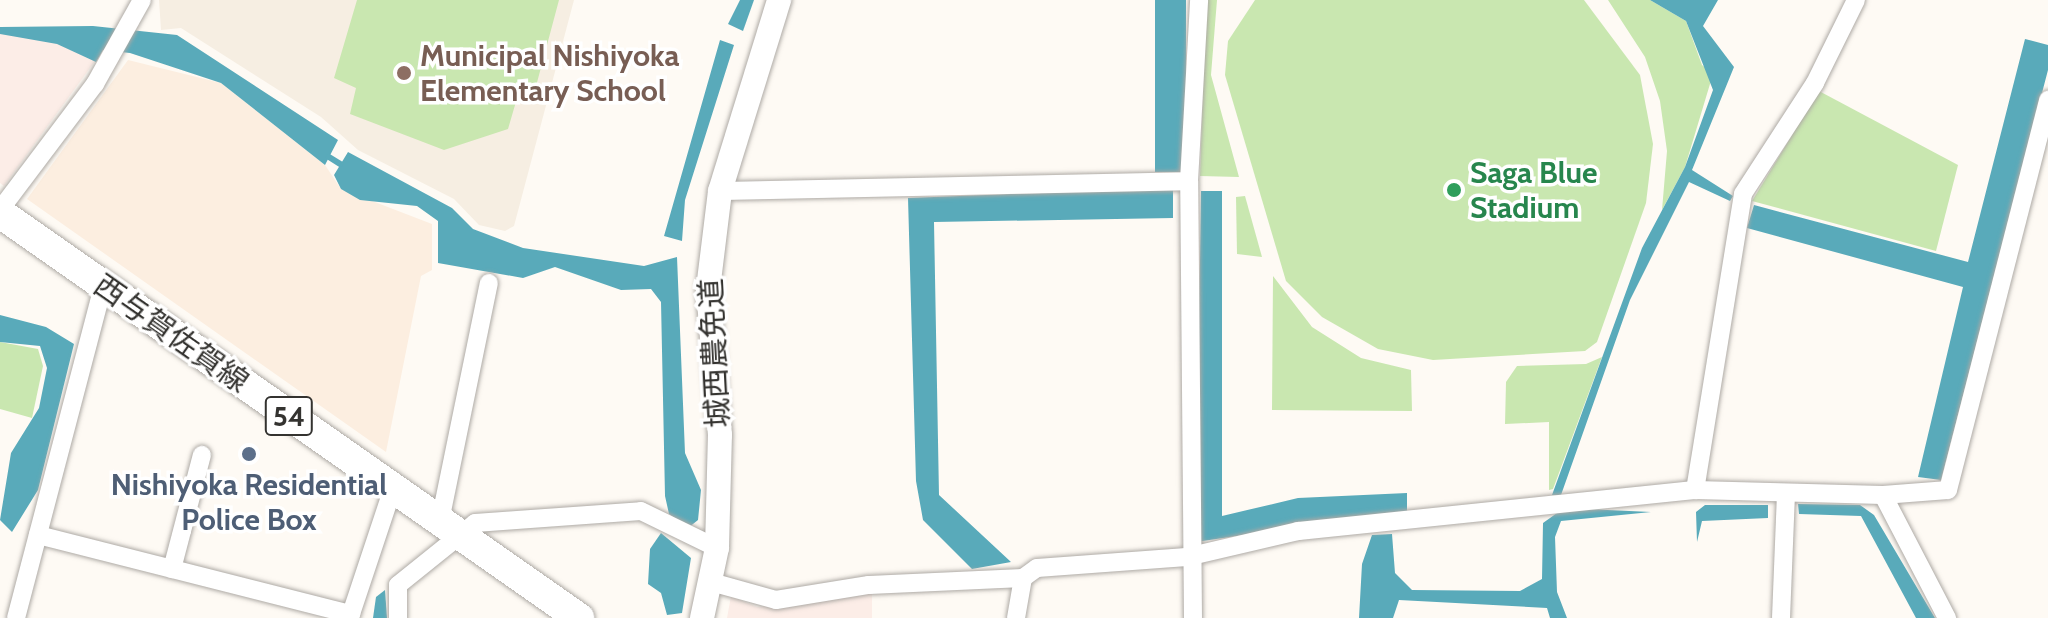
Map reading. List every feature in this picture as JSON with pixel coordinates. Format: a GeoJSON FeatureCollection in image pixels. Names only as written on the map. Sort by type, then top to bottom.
{"type":"FeatureCollection","features":[{"type":"Feature","properties":{"kind":"main road","name":"西与賀佐賀線"},"geometry":{"type":"LineString","coordinates":[[0,212],[579,618]]}},
{"type":"Feature","properties":{"kind":"street"},"geometry":{"type":"LineString","coordinates":[[0,212],[114,55],[142,0]]}},
{"type":"Feature","properties":{"kind":"street","name":"城西農免道"},"geometry":{"type":"LineString","coordinates":[[702,618],[717,548],[720,435],[708,289],[720,191],[779,0]]}},
{"type":"Feature","properties":{"kind":"street"},"geometry":{"type":"LineString","coordinates":[[1193,618],[1187,557],[1189,181],[1199,0]]}},
{"type":"Feature","properties":{"kind":"street"},"geometry":{"type":"LineString","coordinates":[[1695,490],[1743,194],[1815,83],[1856,0]]}},
{"type":"Feature","properties":{"kind":"street"},"geometry":{"type":"LineString","coordinates":[[711,582],[776,600],[869,585],[1023,578],[1037,568],[1187,557],[1298,531],[1695,490],[1883,495],[1948,490],[2048,100]]}},
{"type":"Feature","properties":{"kind":"street"},"geometry":{"type":"LineString","coordinates":[[720,191],[1189,181]]}},
{"type":"Feature","properties":{"kind":"street"},"geometry":{"type":"LineString","coordinates":[[398,618],[398,585],[448,526],[489,283]]}},
{"type":"Feature","properties":{"kind":"street"},"geometry":{"type":"LineString","coordinates":[[0,595],[18,610],[103,287]]}},
{"type":"Feature","properties":{"kind":"street"},"geometry":{"type":"LineString","coordinates":[[172,569],[202,455]]}},
{"type":"Feature","properties":{"kind":"street"},"geometry":{"type":"LineString","coordinates":[[38,535],[351,614],[393,488]]}},
{"type":"Feature","properties":{"kind":"street"},"geometry":{"type":"LineString","coordinates":[[1781,618],[1786,494]]}},
{"type":"Feature","properties":{"kind":"street"},"geometry":{"type":"LineString","coordinates":[[1883,495],[1947,618]]}},
{"type":"Feature","properties":{"kind":"street"},"geometry":{"type":"LineString","coordinates":[[448,526],[618,509],[663,518],[717,548]]}},
{"type":"Feature","properties":{"kind":"street"},"geometry":{"type":"LineString","coordinates":[[1016,618],[1023,578]]}},
{"type":"Feature","properties":{"kind":"shaded area","name":"Municipal Nishiyoka Elementary School"},"geometry":{"type":"Polygon","coordinates":[[[159,0],[574,0],[514,226],[505,231],[479,225],[454,199],[358,150],[321,117],[181,28],[161,30],[159,0]]]}},
{"type":"Feature","properties":{"kind":"shaded area"},"geometry":{"type":"Polygon","coordinates":[[[0,29],[106,46],[4,186],[0,183],[0,29]]]}},
{"type":"Feature","properties":{"kind":"shaded area"},"geometry":{"type":"Polygon","coordinates":[[[128,60],[221,83],[325,165],[341,189],[432,224],[432,270],[421,276],[386,452],[27,199],[128,60]]]}},
{"type":"Feature","properties":{"kind":"shaded area"},"geometry":{"type":"Polygon","coordinates":[[[872,593],[872,618],[727,618],[731,596],[757,607],[872,593]]]}},
{"type":"Feature","properties":{"kind":"green space"},"geometry":{"type":"Polygon","coordinates":[[[357,0],[559,0],[535,90],[520,88],[508,129],[444,150],[350,114],[356,88],[334,78],[357,0]]]}},
{"type":"Feature","properties":{"kind":"green space"},"geometry":{"type":"Polygon","coordinates":[[[1206,0],[1217,0],[1211,75],[1239,177],[1200,176],[1206,0]]]}},
{"type":"Feature","properties":{"kind":"green space","name":"Saga Blue Stadium"},"geometry":{"type":"Polygon","coordinates":[[[1255,0],[1584,0],[1640,75],[1653,144],[1646,203],[1597,342],[1585,351],[1433,360],[1378,349],[1322,317],[1286,281],[1225,75],[1228,41],[1255,0]]]}},
{"type":"Feature","properties":{"kind":"green space"},"geometry":{"type":"Polygon","coordinates":[[[1608,0],[1650,0],[1686,21],[1702,65],[1713,74],[1685,167],[1662,210],[1667,151],[1660,101],[1645,57],[1608,0]]]}},
{"type":"Feature","properties":{"kind":"green space"},"geometry":{"type":"Polygon","coordinates":[[[1819,91],[1958,165],[1936,251],[1752,201],[1819,91]]]}},
{"type":"Feature","properties":{"kind":"green space"},"geometry":{"type":"Polygon","coordinates":[[[1245,196],[1262,257],[1237,254],[1236,197],[1245,196]]]}},
{"type":"Feature","properties":{"kind":"green space"},"geometry":{"type":"Polygon","coordinates":[[[1273,276],[1312,327],[1361,358],[1411,370],[1412,411],[1272,410],[1273,276]]]}},
{"type":"Feature","properties":{"kind":"green space"},"geometry":{"type":"Polygon","coordinates":[[[0,342],[38,349],[43,366],[32,418],[0,409],[0,342]]]}},
{"type":"Feature","properties":{"kind":"green space"},"geometry":{"type":"Polygon","coordinates":[[[1602,357],[1553,489],[1549,490],[1549,422],[1505,424],[1506,382],[1517,366],[1586,364],[1602,357]]]}},
{"type":"Feature","properties":{"kind":"water"},"geometry":{"type":"Polygon","coordinates":[[[740,0],[754,0],[743,31],[728,24],[740,0]]]}},
{"type":"Feature","properties":{"kind":"water"},"geometry":{"type":"Polygon","coordinates":[[[1155,0],[1186,0],[1186,172],[1155,172],[1155,0]]]}},
{"type":"Feature","properties":{"kind":"water"},"geometry":{"type":"Polygon","coordinates":[[[1650,0],[1718,0],[1703,26],[1734,67],[1692,170],[1733,196],[1730,201],[1689,182],[1630,300],[1561,495],[1552,495],[1642,248],[1685,167],[1713,90],[1686,21],[1650,0]]]}},
{"type":"Feature","properties":{"kind":"water"},"geometry":{"type":"Polygon","coordinates":[[[93,26],[177,35],[338,140],[325,165],[221,83],[130,53],[103,50],[96,62],[57,44],[0,34],[0,27],[93,26]]]}},
{"type":"Feature","properties":{"kind":"water"},"geometry":{"type":"Polygon","coordinates":[[[2025,39],[2048,45],[2048,70],[1941,480],[1918,477],[1963,287],[1747,228],[1754,205],[1968,262],[2025,39]]]}},
{"type":"Feature","properties":{"kind":"water"},"geometry":{"type":"Polygon","coordinates":[[[720,40],[734,45],[685,200],[682,241],[664,236],[720,40]]]}},
{"type":"Feature","properties":{"kind":"water"},"geometry":{"type":"Polygon","coordinates":[[[348,152],[452,208],[473,229],[523,248],[644,266],[677,257],[685,453],[701,490],[698,520],[688,528],[669,514],[665,496],[661,302],[651,289],[621,290],[555,267],[523,278],[438,263],[438,221],[417,206],[360,200],[341,189],[334,175],[348,152]]]}},
{"type":"Feature","properties":{"kind":"water"},"geometry":{"type":"Polygon","coordinates":[[[1173,188],[1173,218],[934,222],[939,495],[1011,562],[972,569],[923,520],[916,481],[908,198],[1173,188]]]}},
{"type":"Feature","properties":{"kind":"water"},"geometry":{"type":"Polygon","coordinates":[[[1201,191],[1222,191],[1222,516],[1298,498],[1407,493],[1407,511],[1196,542],[1201,191]]]}},
{"type":"Feature","properties":{"kind":"water"},"geometry":{"type":"Polygon","coordinates":[[[0,315],[46,327],[74,344],[38,490],[12,532],[0,520],[11,453],[39,408],[47,368],[40,346],[0,342],[0,315]]]}},
{"type":"Feature","properties":{"kind":"water"},"geometry":{"type":"Polygon","coordinates":[[[1798,504],[1860,505],[1874,515],[1935,618],[1916,618],[1861,516],[1799,514],[1798,504]]]}},
{"type":"Feature","properties":{"kind":"water"},"geometry":{"type":"Polygon","coordinates":[[[1705,505],[1768,505],[1768,518],[1702,521],[1697,542],[1696,512],[1705,505]]]}},
{"type":"Feature","properties":{"kind":"water"},"geometry":{"type":"Polygon","coordinates":[[[1564,508],[1651,512],[1561,521],[1555,537],[1557,592],[1567,618],[1550,618],[1547,608],[1399,600],[1393,618],[1359,618],[1362,564],[1372,535],[1392,534],[1395,573],[1412,590],[1520,591],[1542,579],[1543,523],[1564,508]]]}},
{"type":"Feature","properties":{"kind":"water"},"geometry":{"type":"Polygon","coordinates":[[[661,533],[691,558],[682,613],[667,615],[661,593],[648,584],[650,549],[661,533]]]}},
{"type":"Feature","properties":{"kind":"water"},"geometry":{"type":"Polygon","coordinates":[[[385,590],[387,618],[373,618],[376,597],[385,590]]]}},
{"type":"Feature","properties":{"kind":"waterway"},"geometry":{"type":"LineString","coordinates":[[329,157],[340,164]]}},
{"type":"Feature","properties":{"kind":"place","name":"Municipal Nishiyoka Elementary School"},"geometry":{"type":"Point","coordinates":[404,73]}},
{"type":"Feature","properties":{"kind":"place","name":"Saga Blue Stadium"},"geometry":{"type":"Point","coordinates":[1454,190]}},
{"type":"Feature","properties":{"kind":"place","name":"Nishiyoka Residential Police Box"},"geometry":{"type":"Point","coordinates":[249,454]}}]}
